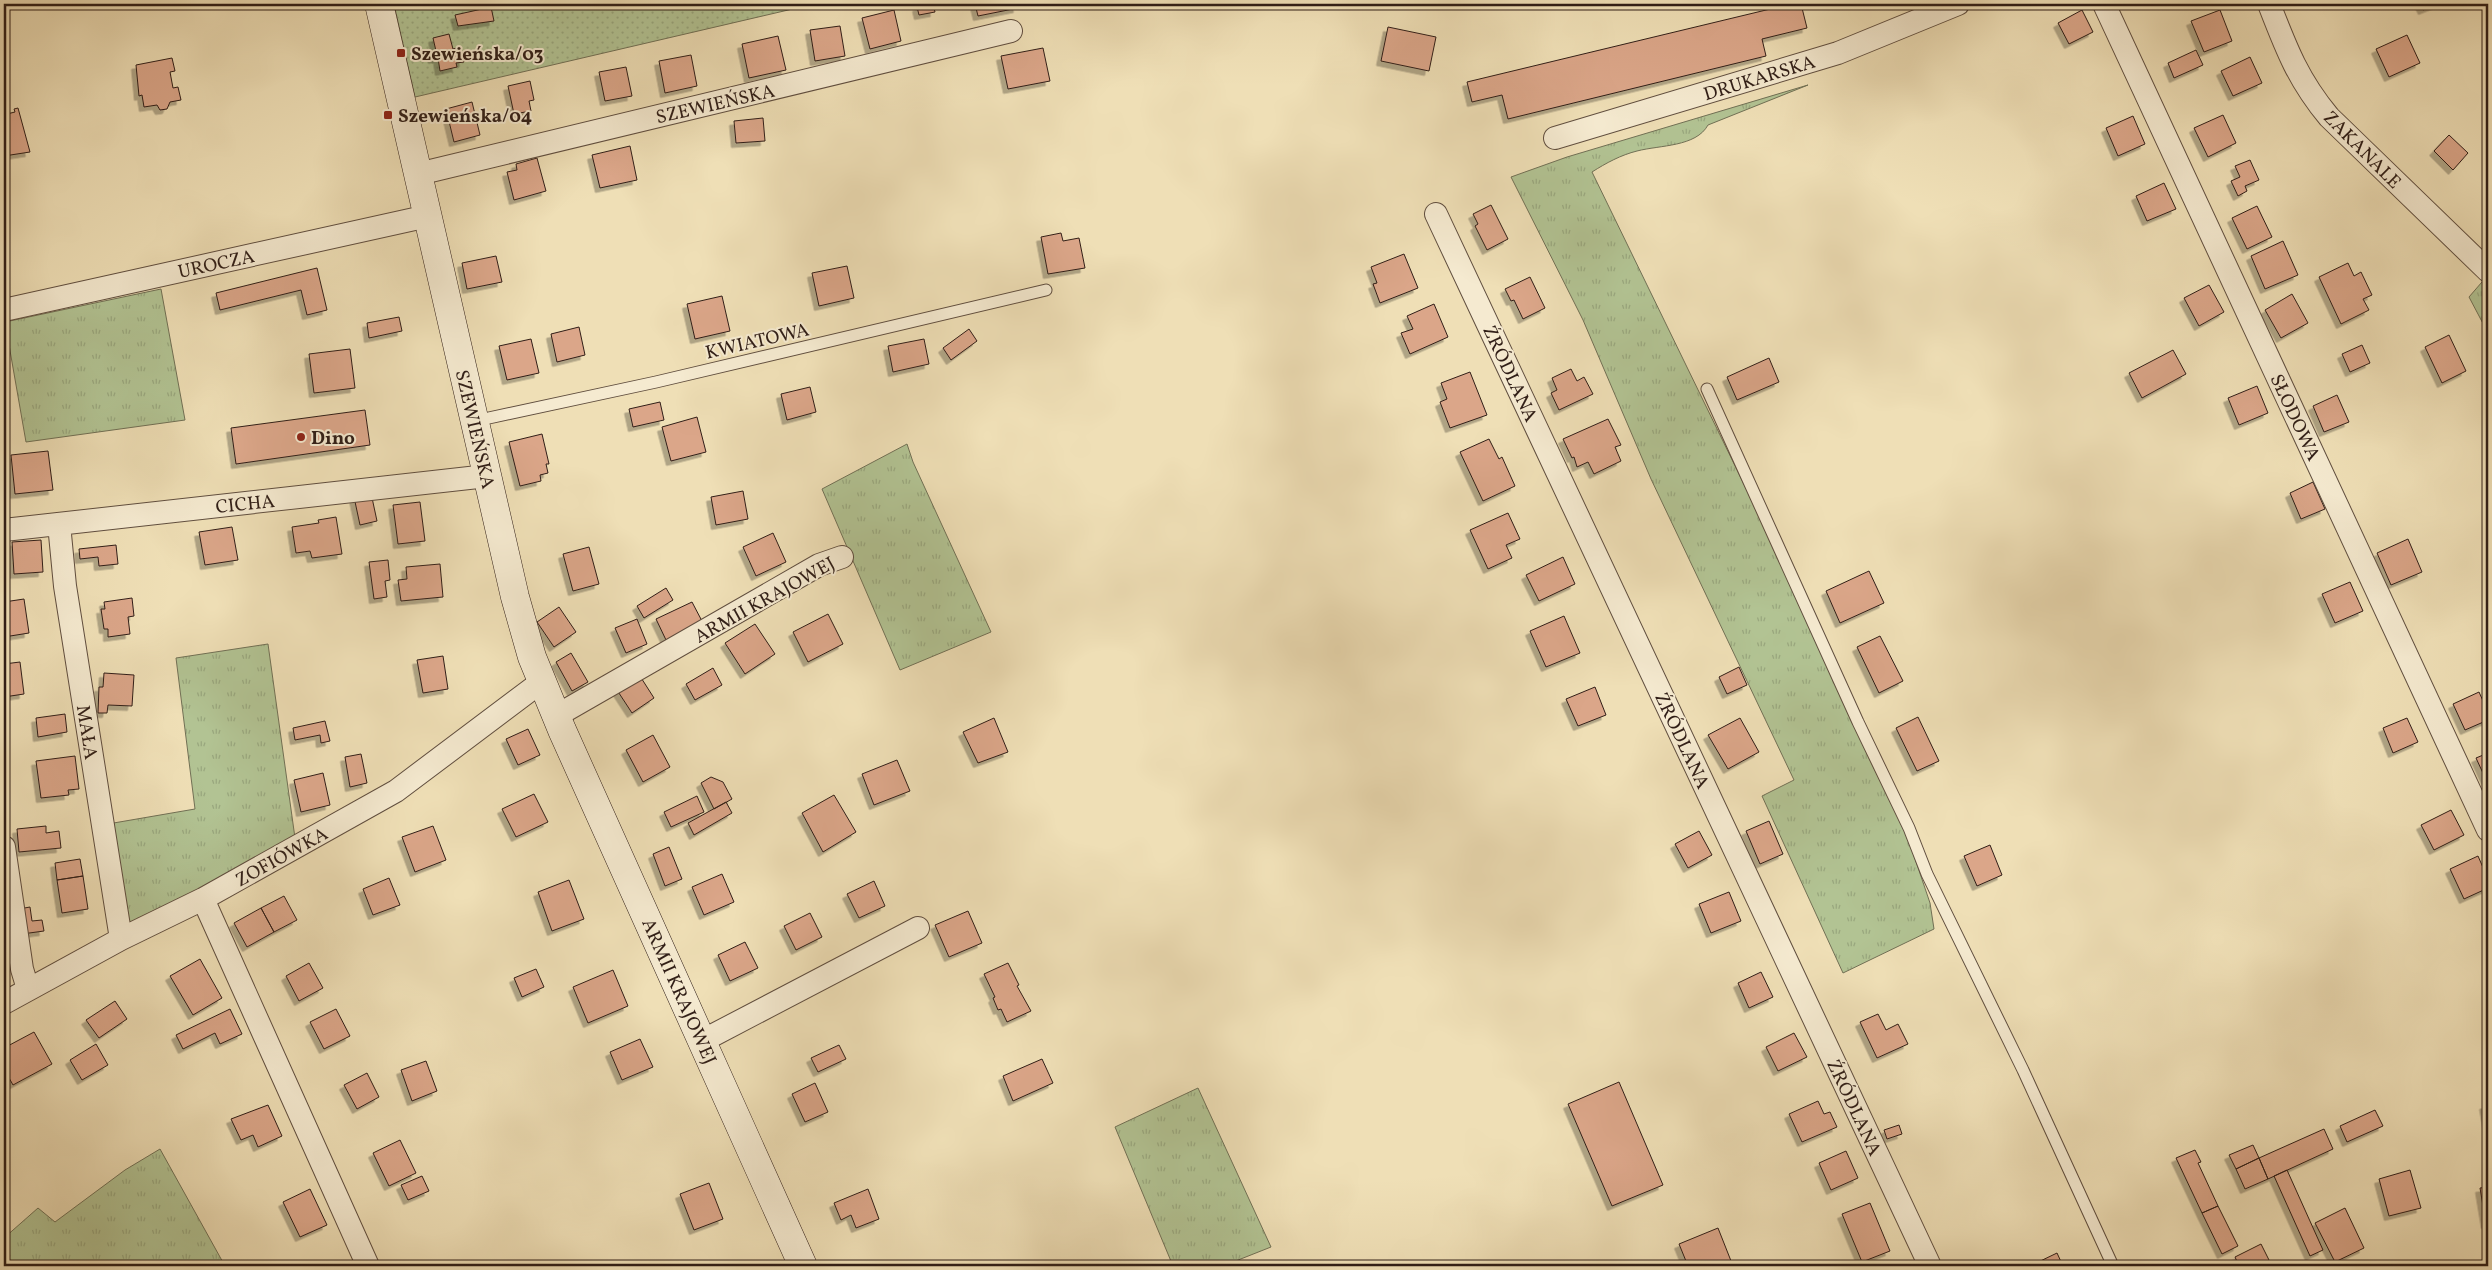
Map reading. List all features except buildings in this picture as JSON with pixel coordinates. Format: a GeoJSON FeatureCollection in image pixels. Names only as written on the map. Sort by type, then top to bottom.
{"type":"FeatureCollection","features":[{"type":"Feature","properties":{"kind":"street","name":"SZEWIEŃSKA"},"geometry":{"type":"LineString","coordinates":[[379,4],[520,617],[541,682]]}},
{"type":"Feature","properties":{"kind":"street","name":"DRUKARSKA"},"geometry":{"type":"LineString","coordinates":[[1555,138],[1838,52],[1958,4]]}},
{"type":"Feature","properties":{"kind":"street","name":"SŁODOWA"},"geometry":{"type":"LineString","coordinates":[[2104,4],[2488,830]]}},
{"type":"Feature","properties":{"kind":"street","name":"ZAKANALE"},"geometry":{"type":"LineString","coordinates":[[2269,4],[2290,58],[2308,92],[2329,117],[2488,271]]}},
{"type":"Feature","properties":{"kind":"street","name":"SZEWIEŃSKA"},"geometry":{"type":"LineString","coordinates":[[418,174],[1011,31]]}},
{"type":"Feature","properties":{"kind":"street","name":"ŹRÓDLANA"},"geometry":{"type":"LineString","coordinates":[[1436,214],[1930,1266]]}},
{"type":"Feature","properties":{"kind":"street","name":"UROCZA"},"geometry":{"type":"LineString","coordinates":[[4,310],[428,216]]}},
{"type":"Feature","properties":{"kind":"street","name":"CICHA"},"geometry":{"type":"LineString","coordinates":[[4,530],[487,476]]}},
{"type":"Feature","properties":{"kind":"street","name":"MAŁA"},"geometry":{"type":"LineString","coordinates":[[59,524],[65,586],[121,939]]}},
{"type":"Feature","properties":{"kind":"street","name":"ARMII KRAJOWEJ"},"geometry":{"type":"LineString","coordinates":[[556,716],[820,566],[837,557],[842,557]]}},
{"type":"Feature","properties":{"kind":"street","name":"ARMII KRAJOWEJ"},"geometry":{"type":"LineString","coordinates":[[541,682],[803,1266]]}},
{"type":"Feature","properties":{"kind":"street","name":"ZOFIÓWKA"},"geometry":{"type":"LineString","coordinates":[[4,1003],[121,939],[203,898],[396,791],[541,682]]}},
{"type":"Feature","properties":{"kind":"street"},"geometry":{"type":"LineString","coordinates":[[4,847],[22,969],[28,989]]}},
{"type":"Feature","properties":{"kind":"street"},"geometry":{"type":"LineString","coordinates":[[203,898],[368,1266]]}},
{"type":"Feature","properties":{"kind":"street"},"geometry":{"type":"LineString","coordinates":[[702,1041],[918,928]]}},
{"type":"Feature","properties":{"kind":"lane","name":"KWIATOWA"},"geometry":{"type":"LineString","coordinates":[[475,421],[647,384],[1046,290]]}},
{"type":"Feature","properties":{"kind":"lane"},"geometry":{"type":"LineString","coordinates":[[1707,389],[1858,722],[1909,828],[1927,874],[2027,1078],[2113,1266]]}},
{"type":"Feature","properties":{"kind":"green space"},"geometry":{"type":"Polygon","coordinates":[[[394,4],[814,4],[415,97],[394,4]]]}},
{"type":"Feature","properties":{"kind":"green space"},"geometry":{"type":"Polygon","coordinates":[[[1808,85],[1708,125],[1695,138],[1677,144],[1631,153],[1592,172],[1758,513],[1872,764],[1907,835],[1930,903],[1934,929],[1843,973],[1762,796],[1794,780],[1651,479],[1583,320],[1511,177],[1567,157],[1808,85]]]}},
{"type":"Feature","properties":{"kind":"green space"},"geometry":{"type":"Polygon","coordinates":[[[2488,275],[2488,333],[2469,297],[2488,275]]]}},
{"type":"Feature","properties":{"kind":"green space"},"geometry":{"type":"Polygon","coordinates":[[[161,289],[185,420],[26,442],[5,322],[161,289]]]}},
{"type":"Feature","properties":{"kind":"green space"},"geometry":{"type":"Polygon","coordinates":[[[907,444],[913,462],[991,632],[900,670],[822,489],[907,444]]]}},
{"type":"Feature","properties":{"kind":"green space"},"geometry":{"type":"Polygon","coordinates":[[[268,644],[295,838],[127,929],[102,825],[195,809],[176,658],[268,644]]]}},
{"type":"Feature","properties":{"kind":"green space"},"geometry":{"type":"Polygon","coordinates":[[[1198,1088],[1271,1247],[1223,1266],[1173,1266],[1115,1127],[1198,1088]]]}},
{"type":"Feature","properties":{"kind":"green space"},"geometry":{"type":"Polygon","coordinates":[[[160,1149],[225,1266],[4,1266],[4,1238],[38,1208],[55,1222],[125,1170],[160,1149]]]}},
{"type":"Feature","properties":{"kind":"place","name":"Szewieńska/03"},"geometry":{"type":"Point","coordinates":[401,53]}},
{"type":"Feature","properties":{"kind":"place","name":"Szewieńska/04"},"geometry":{"type":"Point","coordinates":[388,115]}},
{"type":"Feature","properties":{"kind":"place","name":"Dino"},"geometry":{"type":"Point","coordinates":[301,437]}}]}
